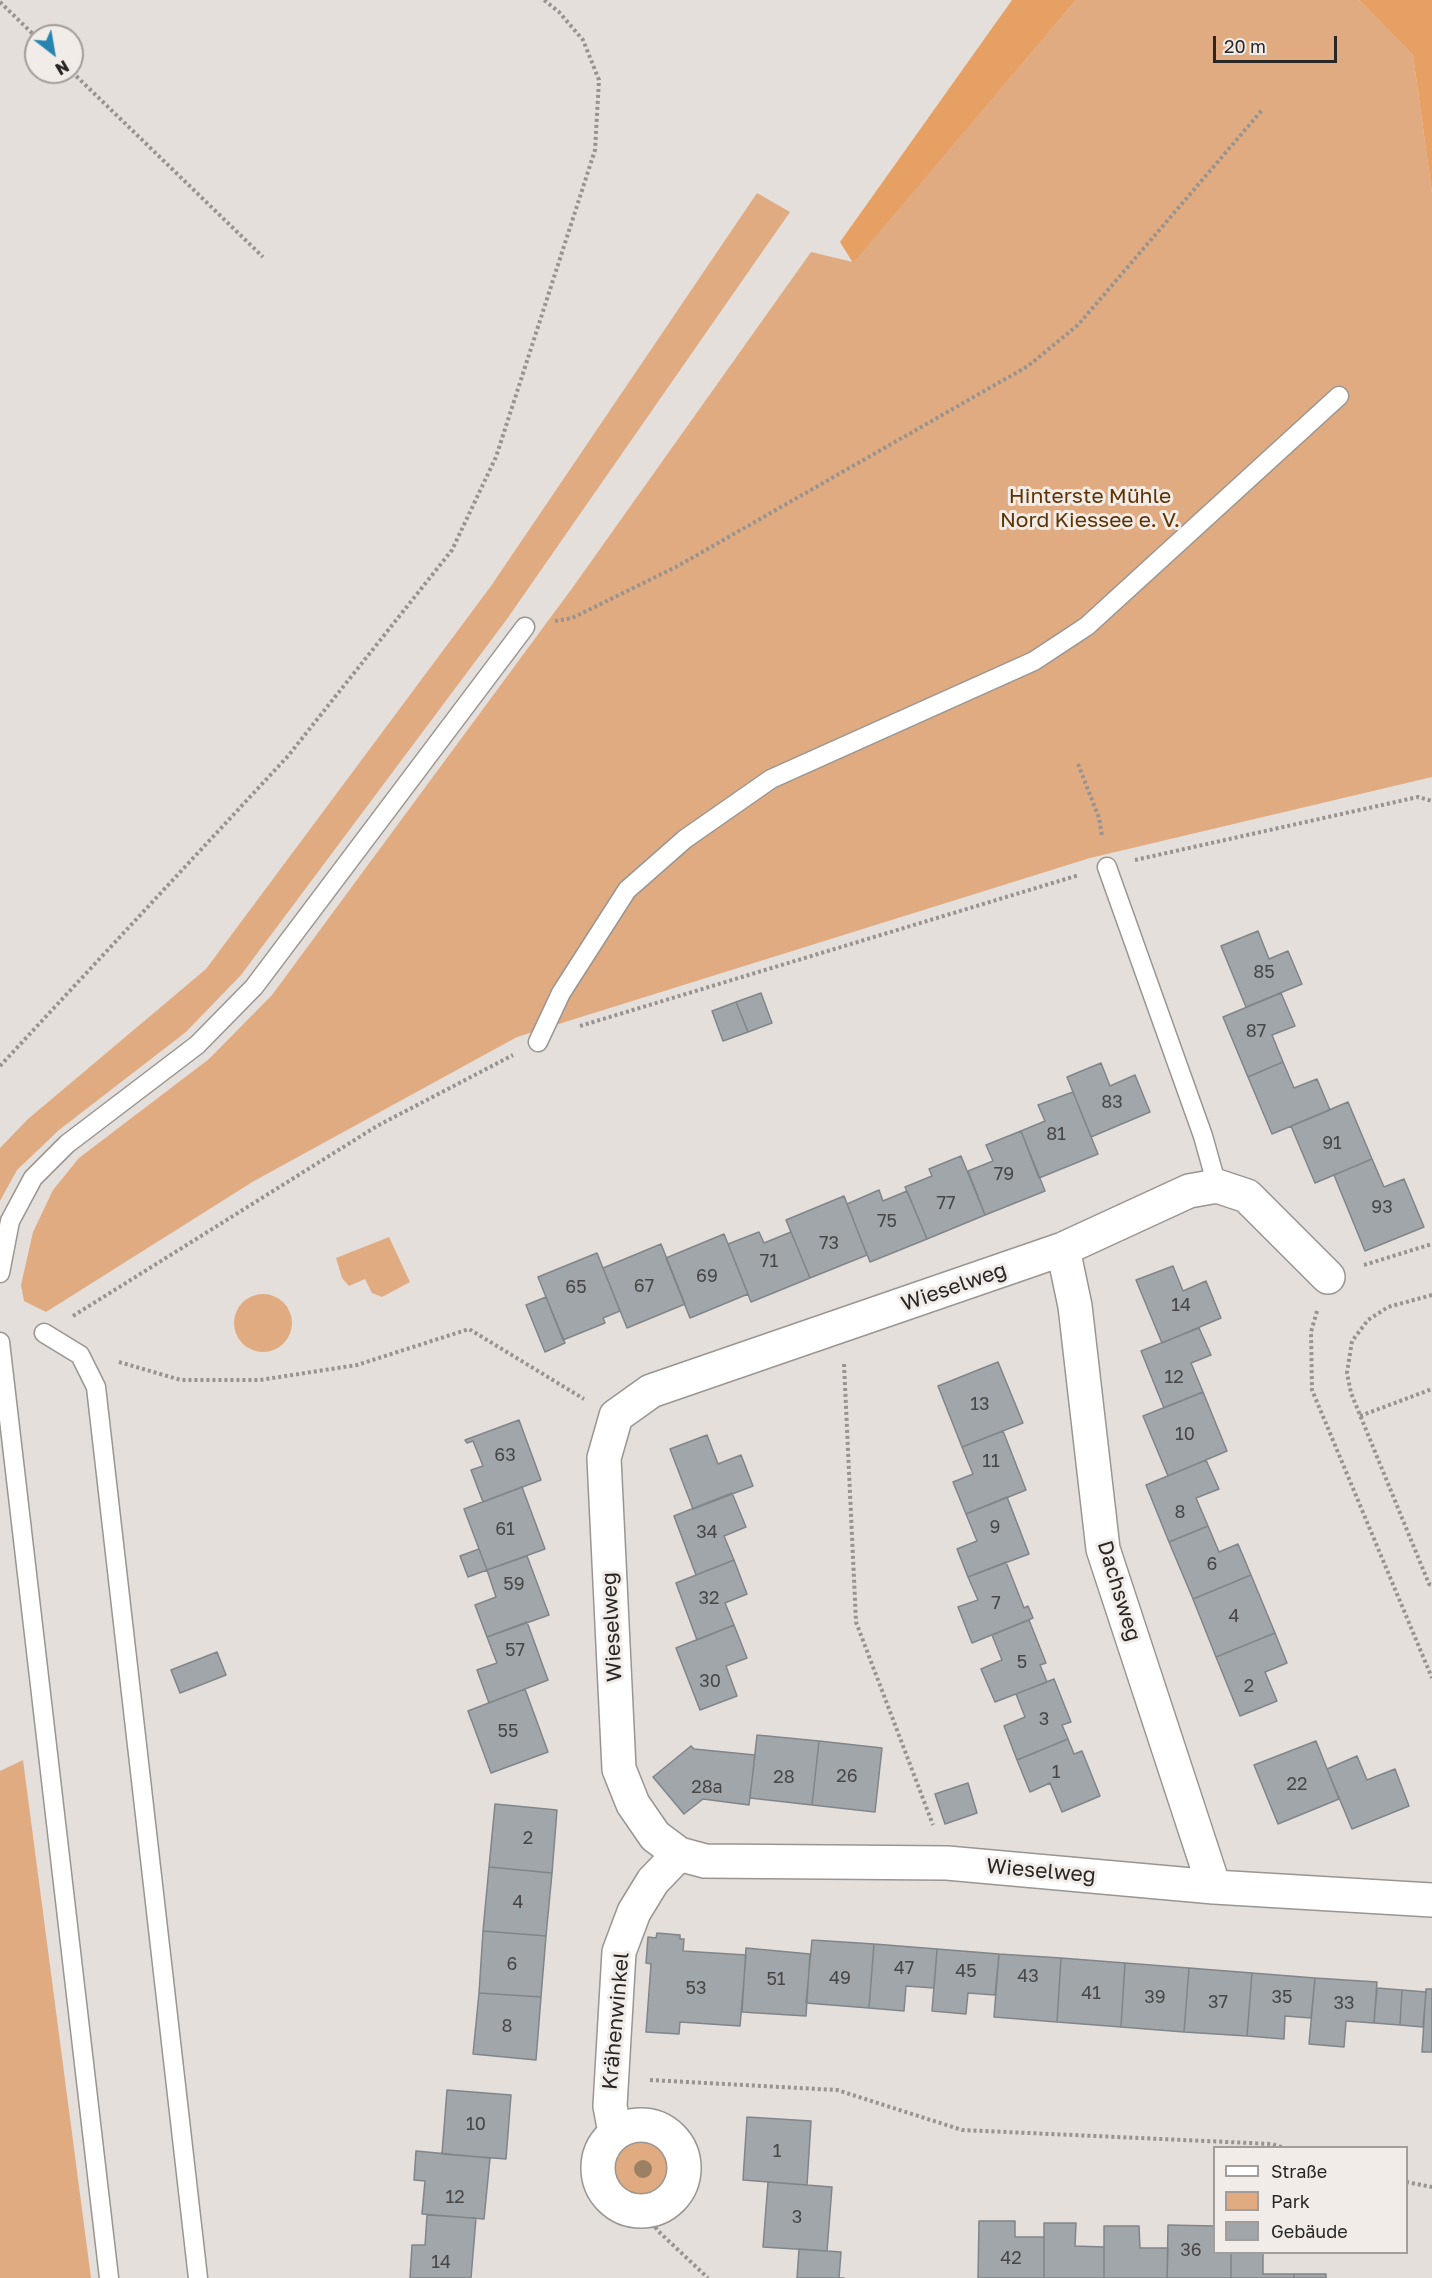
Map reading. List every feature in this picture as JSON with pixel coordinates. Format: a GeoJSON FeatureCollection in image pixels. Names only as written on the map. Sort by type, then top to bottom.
{"type":"FeatureCollection","features":[{"type":"Feature","properties":{"kind":"street","name":"Wieselweg"},"geometry":{"type":"LineString","coordinates":[[1328,1277],[1247,1196],[1217,1186],[1189,1191],[1063,1249],[651,1391],[616,1416],[604,1458],[619,1769],[633,1804],[655,1836],[679,1854],[705,1861],[947,1863],[1214,1887],[1432,1900]]}},
{"type":"Feature","properties":{"kind":"street","name":"Dachsweg"},"geometry":{"type":"LineString","coordinates":[[1063,1249],[1075,1306],[1103,1549],[1214,1887]]}},
{"type":"Feature","properties":{"kind":"street","name":"Krähenwinkel"},"geometry":{"type":"LineString","coordinates":[[615,2133],[610,2106],[619,1952],[634,1912],[653,1881],[679,1854]]}},
{"type":"Feature","properties":{"kind":"street"},"geometry":{"type":"LineString","coordinates":[[628,2126],[656,2127],[668,2134],[678,2146],[683,2159],[684,2173],[680,2187],[672,2199],[661,2207],[647,2211],[632,2211],[618,2206],[602,2188],[597,2164],[600,2152],[615,2133],[628,2126]]}},
{"type":"Feature","properties":{"kind":"lane"},"geometry":{"type":"LineString","coordinates":[[538,1042],[561,993],[627,890],[685,838],[771,778],[1034,661],[1087,626],[1339,396]]}},
{"type":"Feature","properties":{"kind":"lane"},"geometry":{"type":"LineString","coordinates":[[0,1273],[10,1221],[33,1178],[67,1144],[197,1045],[254,987],[525,627]]}},
{"type":"Feature","properties":{"kind":"lane"},"geometry":{"type":"LineString","coordinates":[[1107,867],[1203,1136],[1217,1186]]}},
{"type":"Feature","properties":{"kind":"lane"},"geometry":{"type":"LineString","coordinates":[[44,1334],[80,1355],[96,1387],[198,2278]]}},
{"type":"Feature","properties":{"kind":"lane"},"geometry":{"type":"LineString","coordinates":[[0,1342],[109,2278]]}},
{"type":"Feature","properties":{"kind":"path"},"geometry":{"type":"LineString","coordinates":[[0,1066],[288,756],[452,550],[496,457],[595,150],[599,80],[583,40],[559,12],[544,0]]}},
{"type":"Feature","properties":{"kind":"path"},"geometry":{"type":"LineString","coordinates":[[0,2],[24,25]]}},
{"type":"Feature","properties":{"kind":"path"},"geometry":{"type":"LineString","coordinates":[[84,84],[263,257]]}},
{"type":"Feature","properties":{"kind":"path"},"geometry":{"type":"LineString","coordinates":[[525,627],[572,618],[676,567],[1028,366],[1078,325],[1263,109]]}},
{"type":"Feature","properties":{"kind":"path"},"geometry":{"type":"LineString","coordinates":[[1078,764],[1099,818],[1107,867]]}},
{"type":"Feature","properties":{"kind":"path"},"geometry":{"type":"LineString","coordinates":[[44,1334],[377,1126],[538,1042],[584,1025],[1107,867],[1418,797],[1432,801]]}},
{"type":"Feature","properties":{"kind":"path"},"geometry":{"type":"LineString","coordinates":[[1432,1244],[1328,1277],[1311,1332],[1312,1390],[1432,1678]]}},
{"type":"Feature","properties":{"kind":"path"},"geometry":{"type":"LineString","coordinates":[[1432,1295],[1388,1306],[1368,1320],[1352,1341],[1347,1373],[1351,1393],[1360,1416],[1429,1584],[1432,1585]]}},
{"type":"Feature","properties":{"kind":"path"},"geometry":{"type":"LineString","coordinates":[[842,1325],[856,1622],[947,1863]]}},
{"type":"Feature","properties":{"kind":"path"},"geometry":{"type":"LineString","coordinates":[[80,1355],[106,1358],[181,1380],[260,1380],[357,1365],[469,1329],[616,1416]]}},
{"type":"Feature","properties":{"kind":"path"},"geometry":{"type":"LineString","coordinates":[[1360,1416],[1432,1389]]}},
{"type":"Feature","properties":{"kind":"path"},"geometry":{"type":"LineString","coordinates":[[611,2078],[837,2090],[962,2130],[1278,2146]]}},
{"type":"Feature","properties":{"kind":"path"},"geometry":{"type":"LineString","coordinates":[[1408,2182],[1432,2187]]}},
{"type":"Feature","properties":{"kind":"path"},"geometry":{"type":"LineString","coordinates":[[647,2211],[657,2230],[708,2278]]}},
{"type":"Feature","properties":{"kind":"green space","name":"Hinterste Mühle Nord Kiessee e. V."},"geometry":{"type":"Polygon","coordinates":[[[1076,0],[1359,0],[1413,55],[1432,193],[1432,777],[1090,858],[517,1037],[254,1181],[46,1312],[24,1301],[21,1285],[33,1232],[53,1190],[79,1158],[209,1059],[272,995],[573,587],[811,252],[853,262],[1076,0]]]}},
{"type":"Feature","properties":{"kind":"green space"},"geometry":{"type":"Polygon","coordinates":[[[757,193],[790,212],[507,619],[241,975],[186,1032],[59,1130],[17,1170],[0,1201],[0,1148],[28,1119],[206,969],[491,586],[757,193]]]}},
{"type":"Feature","properties":{"kind":"green space"},"geometry":{"type":"Polygon","coordinates":[[[389,1237],[410,1282],[382,1297],[372,1293],[365,1279],[349,1286],[342,1278],[336,1258],[389,1237]]]}},
{"type":"Feature","properties":{"kind":"green space"},"geometry":{"type":"Polygon","coordinates":[[[263,1294],[274,1296],[287,1307],[292,1323],[290,1334],[279,1347],[263,1352],[252,1350],[239,1339],[234,1323],[236,1312],[247,1299],[263,1294]]]}},
{"type":"Feature","properties":{"kind":"green space"},"geometry":{"type":"Polygon","coordinates":[[[23,1760],[91,2278],[0,2278],[0,1771],[23,1760]]]}},
{"type":"Feature","properties":{"kind":"green space"},"geometry":{"type":"Polygon","coordinates":[[[635,2138],[647,2138],[658,2143],[666,2151],[671,2168],[669,2180],[658,2193],[647,2198],[635,2198],[624,2193],[616,2185],[611,2174],[611,2162],[616,2151],[624,2143],[635,2138]]]}},
{"type":"Feature","properties":{"kind":"shaded area"},"geometry":{"type":"Polygon","coordinates":[[[1012,0],[1076,0],[853,263],[840,242],[1012,0]]]}},
{"type":"Feature","properties":{"kind":"shaded area"},"geometry":{"type":"Polygon","coordinates":[[[1359,0],[1432,0],[1432,193],[1413,55],[1359,0]]]}},
{"type":"Feature","properties":{"kind":"building"},"geometry":{"type":"Polygon","coordinates":[[[1258,931],[1269,959],[1288,951],[1302,984],[1246,1007],[1221,946],[1258,931]]]}},
{"type":"Feature","properties":{"kind":"building"},"geometry":{"type":"Polygon","coordinates":[[[761,993],[772,1023],[748,1032],[736,1002],[761,993]]]}},
{"type":"Feature","properties":{"kind":"building"},"geometry":{"type":"Polygon","coordinates":[[[1281,993],[1295,1026],[1272,1035],[1283,1062],[1248,1077],[1223,1017],[1281,993]]]}},
{"type":"Feature","properties":{"kind":"building"},"geometry":{"type":"Polygon","coordinates":[[[736,1002],[748,1032],[723,1041],[712,1011],[736,1002]]]}},
{"type":"Feature","properties":{"kind":"building"},"geometry":{"type":"Polygon","coordinates":[[[1283,1062],[1294,1088],[1317,1079],[1330,1110],[1272,1134],[1248,1077],[1283,1062]]]}},
{"type":"Feature","properties":{"kind":"building"},"geometry":{"type":"Polygon","coordinates":[[[1101,1063],[1110,1086],[1135,1075],[1150,1112],[1091,1137],[1067,1077],[1101,1063]]]}},
{"type":"Feature","properties":{"kind":"building"},"geometry":{"type":"Polygon","coordinates":[[[1073,1092],[1098,1154],[1039,1178],[1021,1131],[1045,1121],[1038,1105],[1073,1092]]]}},
{"type":"Feature","properties":{"kind":"building"},"geometry":{"type":"Polygon","coordinates":[[[1348,1102],[1372,1159],[1315,1183],[1291,1126],[1348,1102]]]}},
{"type":"Feature","properties":{"kind":"building"},"geometry":{"type":"Polygon","coordinates":[[[1021,1131],[1045,1191],[985,1215],[968,1171],[993,1161],[986,1145],[1021,1131]]]}},
{"type":"Feature","properties":{"kind":"building"},"geometry":{"type":"Polygon","coordinates":[[[961,1156],[985,1215],[927,1239],[905,1187],[932,1176],[929,1169],[961,1156]]]}},
{"type":"Feature","properties":{"kind":"building"},"geometry":{"type":"Polygon","coordinates":[[[1372,1159],[1384,1187],[1404,1179],[1424,1227],[1365,1251],[1334,1175],[1372,1159]]]}},
{"type":"Feature","properties":{"kind":"building"},"geometry":{"type":"Polygon","coordinates":[[[879,1190],[883,1201],[907,1191],[927,1239],[870,1262],[847,1204],[879,1190]]]}},
{"type":"Feature","properties":{"kind":"building"},"geometry":{"type":"Polygon","coordinates":[[[844,1196],[867,1255],[810,1278],[786,1220],[844,1196]]]}},
{"type":"Feature","properties":{"kind":"building"},"geometry":{"type":"Polygon","coordinates":[[[759,1232],[764,1243],[791,1232],[810,1278],[751,1302],[728,1244],[759,1232]]]}},
{"type":"Feature","properties":{"kind":"building"},"geometry":{"type":"Polygon","coordinates":[[[724,1234],[748,1294],[690,1318],[666,1258],[724,1234]]]}},
{"type":"Feature","properties":{"kind":"building"},"geometry":{"type":"Polygon","coordinates":[[[661,1244],[685,1304],[627,1328],[603,1268],[661,1244]]]}},
{"type":"Feature","properties":{"kind":"building"},"geometry":{"type":"Polygon","coordinates":[[[597,1253],[620,1311],[603,1318],[605,1323],[563,1340],[538,1277],[597,1253]]]}},
{"type":"Feature","properties":{"kind":"building"},"geometry":{"type":"Polygon","coordinates":[[[1173,1266],[1183,1291],[1206,1281],[1221,1318],[1162,1343],[1136,1280],[1173,1266]]]}},
{"type":"Feature","properties":{"kind":"building"},"geometry":{"type":"Polygon","coordinates":[[[546,1297],[565,1343],[545,1352],[526,1305],[546,1297]]]}},
{"type":"Feature","properties":{"kind":"building"},"geometry":{"type":"Polygon","coordinates":[[[1199,1328],[1211,1355],[1191,1363],[1203,1392],[1164,1408],[1141,1351],[1199,1328]]]}},
{"type":"Feature","properties":{"kind":"building"},"geometry":{"type":"Polygon","coordinates":[[[998,1362],[1023,1423],[962,1447],[938,1386],[998,1362]]]}},
{"type":"Feature","properties":{"kind":"building"},"geometry":{"type":"Polygon","coordinates":[[[1203,1392],[1227,1451],[1168,1476],[1143,1416],[1203,1392]]]}},
{"type":"Feature","properties":{"kind":"building"},"geometry":{"type":"Polygon","coordinates":[[[519,1420],[541,1480],[483,1502],[471,1470],[483,1466],[473,1441],[467,1443],[465,1440],[519,1420]]]}},
{"type":"Feature","properties":{"kind":"building"},"geometry":{"type":"Polygon","coordinates":[[[1003,1431],[1026,1490],[966,1514],[953,1482],[973,1474],[962,1447],[1003,1431]]]}},
{"type":"Feature","properties":{"kind":"building"},"geometry":{"type":"Polygon","coordinates":[[[707,1435],[718,1464],[741,1455],[753,1486],[693,1509],[670,1449],[707,1435]]]}},
{"type":"Feature","properties":{"kind":"building"},"geometry":{"type":"Polygon","coordinates":[[[1206,1460],[1219,1489],[1196,1498],[1208,1526],[1169,1542],[1146,1485],[1206,1460]]]}},
{"type":"Feature","properties":{"kind":"building"},"geometry":{"type":"Polygon","coordinates":[[[522,1487],[545,1549],[487,1570],[464,1509],[522,1487]]]}},
{"type":"Feature","properties":{"kind":"building"},"geometry":{"type":"Polygon","coordinates":[[[732,1493],[746,1527],[724,1536],[734,1560],[696,1575],[674,1516],[732,1493]]]}},
{"type":"Feature","properties":{"kind":"building"},"geometry":{"type":"Polygon","coordinates":[[[1007,1497],[1029,1554],[968,1577],[957,1549],[977,1541],[966,1514],[1007,1497]]]}},
{"type":"Feature","properties":{"kind":"building"},"geometry":{"type":"Polygon","coordinates":[[[1208,1526],[1219,1552],[1238,1544],[1251,1575],[1193,1599],[1169,1542],[1208,1526]]]}},
{"type":"Feature","properties":{"kind":"building"},"geometry":{"type":"Polygon","coordinates":[[[479,1549],[487,1570],[468,1577],[460,1556],[479,1549]]]}},
{"type":"Feature","properties":{"kind":"building"},"geometry":{"type":"Polygon","coordinates":[[[527,1556],[549,1615],[487,1637],[475,1605],[496,1597],[487,1570],[527,1556]]]}},
{"type":"Feature","properties":{"kind":"building"},"geometry":{"type":"Polygon","coordinates":[[[734,1560],[747,1594],[725,1603],[734,1625],[697,1640],[676,1583],[734,1560]]]}},
{"type":"Feature","properties":{"kind":"building"},"geometry":{"type":"Polygon","coordinates":[[[1006,1562],[1024,1608],[1028,1606],[1033,1618],[972,1643],[958,1607],[978,1600],[968,1577],[1006,1562]]]}},
{"type":"Feature","properties":{"kind":"building"},"geometry":{"type":"Polygon","coordinates":[[[1251,1575],[1275,1633],[1216,1657],[1193,1599],[1251,1575]]]}},
{"type":"Feature","properties":{"kind":"building"},"geometry":{"type":"Polygon","coordinates":[[[1029,1620],[1046,1663],[1040,1665],[1047,1682],[995,1702],[981,1669],[1002,1660],[992,1635],[1029,1620]]]}},
{"type":"Feature","properties":{"kind":"building"},"geometry":{"type":"Polygon","coordinates":[[[527,1622],[548,1680],[489,1703],[477,1670],[497,1663],[487,1637],[527,1622]]]}},
{"type":"Feature","properties":{"kind":"building"},"geometry":{"type":"Polygon","coordinates":[[[734,1625],[747,1658],[726,1666],[737,1696],[700,1710],[676,1648],[734,1625]]]}},
{"type":"Feature","properties":{"kind":"building"},"geometry":{"type":"Polygon","coordinates":[[[1275,1633],[1287,1663],[1265,1672],[1277,1701],[1240,1716],[1216,1657],[1275,1633]]]}},
{"type":"Feature","properties":{"kind":"building"},"geometry":{"type":"Polygon","coordinates":[[[217,1652],[226,1675],[180,1693],[171,1670],[217,1652]]]}},
{"type":"Feature","properties":{"kind":"building"},"geometry":{"type":"Polygon","coordinates":[[[1054,1679],[1071,1722],[1062,1725],[1068,1739],[1017,1760],[1004,1726],[1025,1717],[1016,1694],[1054,1679]]]}},
{"type":"Feature","properties":{"kind":"building"},"geometry":{"type":"Polygon","coordinates":[[[525,1689],[548,1752],[491,1773],[468,1711],[525,1689]]]}},
{"type":"Feature","properties":{"kind":"building"},"geometry":{"type":"Polygon","coordinates":[[[757,1735],[819,1741],[812,1805],[750,1798],[757,1735]]]}},
{"type":"Feature","properties":{"kind":"building"},"geometry":{"type":"Polygon","coordinates":[[[1068,1739],[1074,1754],[1082,1751],[1100,1796],[1062,1812],[1050,1783],[1030,1792],[1017,1760],[1068,1739]]]}},
{"type":"Feature","properties":{"kind":"building"},"geometry":{"type":"Polygon","coordinates":[[[819,1741],[882,1748],[875,1812],[812,1805],[819,1741]]]}},
{"type":"Feature","properties":{"kind":"building"},"geometry":{"type":"Polygon","coordinates":[[[1316,1741],[1339,1799],[1278,1824],[1254,1765],[1316,1741]]]}},
{"type":"Feature","properties":{"kind":"building"},"geometry":{"type":"Polygon","coordinates":[[[691,1746],[694,1749],[755,1755],[749,1805],[703,1799],[684,1814],[653,1777],[691,1746]]]}},
{"type":"Feature","properties":{"kind":"building"},"geometry":{"type":"Polygon","coordinates":[[[1357,1756],[1367,1780],[1395,1769],[1409,1806],[1352,1829],[1327,1769],[1357,1756]]]}},
{"type":"Feature","properties":{"kind":"building"},"geometry":{"type":"Polygon","coordinates":[[[968,1783],[977,1813],[945,1824],[935,1794],[968,1783]]]}},
{"type":"Feature","properties":{"kind":"building"},"geometry":{"type":"Polygon","coordinates":[[[495,1804],[557,1810],[552,1873],[489,1867],[495,1804]]]}},
{"type":"Feature","properties":{"kind":"building"},"geometry":{"type":"Polygon","coordinates":[[[489,1867],[552,1873],[546,1936],[483,1931],[489,1867]]]}},
{"type":"Feature","properties":{"kind":"building"},"geometry":{"type":"Polygon","coordinates":[[[483,1931],[546,1936],[541,1997],[479,1993],[483,1931]]]}},
{"type":"Feature","properties":{"kind":"building"},"geometry":{"type":"Polygon","coordinates":[[[657,1933],[680,1935],[680,1939],[684,1939],[683,1951],[746,1955],[740,2026],[680,2022],[679,2034],[646,2032],[651,1964],[646,1963],[648,1937],[656,1938],[657,1933]]]}},
{"type":"Feature","properties":{"kind":"building"},"geometry":{"type":"Polygon","coordinates":[[[812,1940],[874,1944],[869,2008],[806,2003],[812,1940]]]}},
{"type":"Feature","properties":{"kind":"building"},"geometry":{"type":"Polygon","coordinates":[[[874,1944],[937,1949],[934,1988],[906,1986],[904,2011],[869,2008],[874,1944]]]}},
{"type":"Feature","properties":{"kind":"building"},"geometry":{"type":"Polygon","coordinates":[[[746,1948],[810,1954],[806,2016],[742,2012],[746,1948]]]}},
{"type":"Feature","properties":{"kind":"building"},"geometry":{"type":"Polygon","coordinates":[[[937,1949],[999,1954],[995,1995],[968,1993],[966,2014],[932,2011],[937,1949]]]}},
{"type":"Feature","properties":{"kind":"building"},"geometry":{"type":"Polygon","coordinates":[[[999,1954],[1061,1958],[1057,2022],[994,2017],[999,1954]]]}},
{"type":"Feature","properties":{"kind":"building"},"geometry":{"type":"Polygon","coordinates":[[[1061,1958],[1125,1963],[1121,2027],[1057,2022],[1061,1958]]]}},
{"type":"Feature","properties":{"kind":"building"},"geometry":{"type":"Polygon","coordinates":[[[1125,1963],[1189,1968],[1184,2032],[1121,2027],[1125,1963]]]}},
{"type":"Feature","properties":{"kind":"building"},"geometry":{"type":"Polygon","coordinates":[[[1189,1968],[1252,1973],[1247,2036],[1184,2032],[1189,1968]]]}},
{"type":"Feature","properties":{"kind":"building"},"geometry":{"type":"Polygon","coordinates":[[[1252,1973],[1315,1978],[1311,2018],[1285,2016],[1284,2039],[1247,2036],[1252,1973]]]}},
{"type":"Feature","properties":{"kind":"building"},"geometry":{"type":"Polygon","coordinates":[[[1315,1978],[1377,1982],[1374,2023],[1346,2021],[1344,2047],[1309,2044],[1315,1978]]]}},
{"type":"Feature","properties":{"kind":"building"},"geometry":{"type":"Polygon","coordinates":[[[1377,1988],[1402,1990],[1400,2025],[1374,2023],[1377,1988]]]}},
{"type":"Feature","properties":{"kind":"building"},"geometry":{"type":"Polygon","coordinates":[[[1426,1989],[1432,1989],[1432,2052],[1422,2052],[1426,1989]]]}},
{"type":"Feature","properties":{"kind":"building"},"geometry":{"type":"Polygon","coordinates":[[[1402,1990],[1426,1992],[1423,2027],[1400,2025],[1402,1990]]]}},
{"type":"Feature","properties":{"kind":"building"},"geometry":{"type":"Polygon","coordinates":[[[479,1993],[541,1997],[536,2060],[473,2054],[479,1993]]]}},
{"type":"Feature","properties":{"kind":"building"},"geometry":{"type":"Polygon","coordinates":[[[447,2090],[511,2095],[506,2159],[442,2154],[447,2090]]]}},
{"type":"Feature","properties":{"kind":"building"},"geometry":{"type":"Polygon","coordinates":[[[747,2117],[811,2121],[807,2185],[743,2180],[747,2117]]]}},
{"type":"Feature","properties":{"kind":"building"},"geometry":{"type":"Polygon","coordinates":[[[416,2151],[490,2158],[484,2219],[422,2214],[425,2181],[414,2180],[416,2151]]]}},
{"type":"Feature","properties":{"kind":"building"},"geometry":{"type":"Polygon","coordinates":[[[768,2182],[832,2187],[827,2251],[763,2247],[768,2182]]]}},
{"type":"Feature","properties":{"kind":"building"},"geometry":{"type":"Polygon","coordinates":[[[427,2215],[476,2218],[471,2278],[410,2278],[412,2245],[425,2245],[427,2215]]]}},
{"type":"Feature","properties":{"kind":"building"},"geometry":{"type":"Polygon","coordinates":[[[979,2221],[1015,2221],[1015,2237],[1044,2237],[1044,2278],[978,2278],[979,2221]]]}},
{"type":"Feature","properties":{"kind":"building"},"geometry":{"type":"Polygon","coordinates":[[[1044,2223],[1076,2223],[1075,2246],[1104,2247],[1104,2278],[1044,2278],[1044,2223]]]}},
{"type":"Feature","properties":{"kind":"building"},"geometry":{"type":"Polygon","coordinates":[[[1168,2225],[1213,2226],[1213,2254],[1231,2254],[1231,2278],[1167,2278],[1168,2225]]]}},
{"type":"Feature","properties":{"kind":"building"},"geometry":{"type":"Polygon","coordinates":[[[1104,2226],[1139,2226],[1140,2248],[1168,2248],[1167,2278],[1104,2278],[1104,2226]]]}},
{"type":"Feature","properties":{"kind":"building"},"geometry":{"type":"Polygon","coordinates":[[[799,2249],[841,2252],[839,2278],[797,2278],[799,2249]]]}},
{"type":"Feature","properties":{"kind":"building"},"geometry":{"type":"Polygon","coordinates":[[[1231,2254],[1263,2254],[1263,2274],[1294,2274],[1294,2278],[1231,2278],[1231,2254]]]}},
{"type":"Feature","properties":{"kind":"building"},"geometry":{"type":"Polygon","coordinates":[[[1294,2274],[1326,2274],[1326,2278],[1294,2278],[1294,2274]]]}}]}
